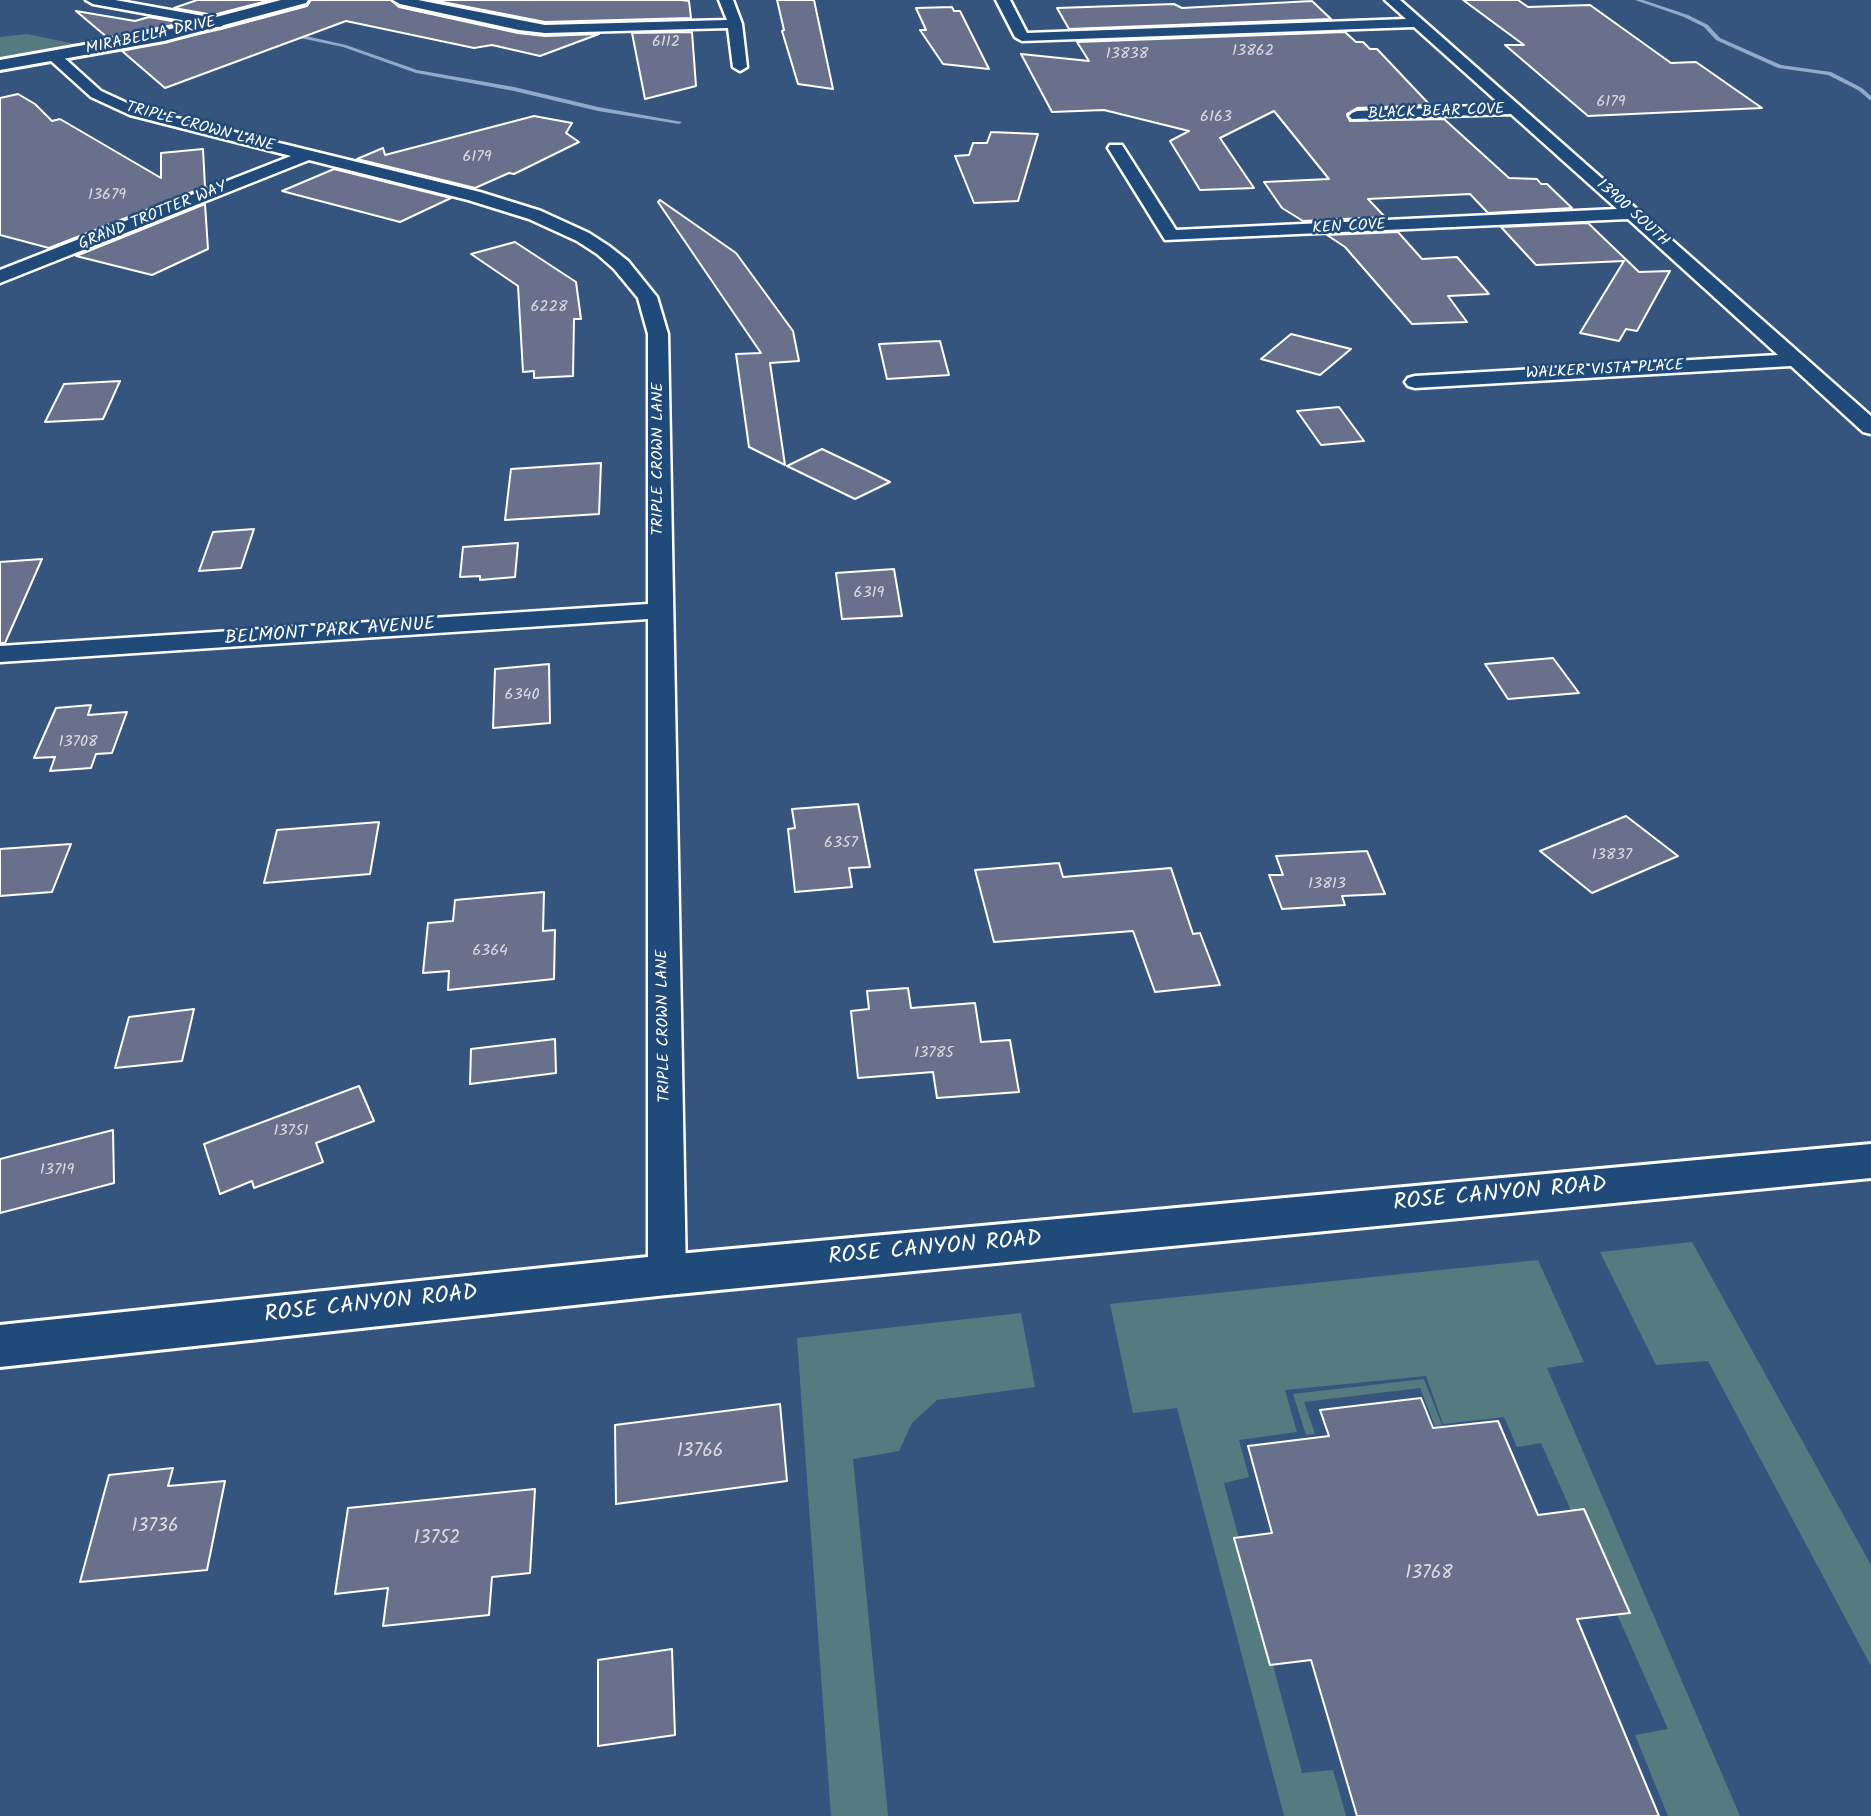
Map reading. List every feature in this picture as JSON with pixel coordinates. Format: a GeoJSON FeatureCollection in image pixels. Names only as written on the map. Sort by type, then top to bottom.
{"type":"FeatureCollection","features":[{"type":"Feature","properties":{"kind":"street"},"geometry":{"type":"LineString","coordinates":[[93,0],[220,23]]}},
{"type":"Feature","properties":{"kind":"street","name":"MIRABELLA DRIVE"},"geometry":{"type":"LineString","coordinates":[[0,65],[55,57],[220,23],[300,0]]}},
{"type":"Feature","properties":{"kind":"street"},"geometry":{"type":"LineString","coordinates":[[400,0],[532,28],[584,30],[735,24]]}},
{"type":"Feature","properties":{"kind":"street"},"geometry":{"type":"LineString","coordinates":[[726,0],[735,24],[740,67]]}},
{"type":"Feature","properties":{"kind":"street"},"geometry":{"type":"LineString","coordinates":[[1003,0],[1022,37],[1418,23]]}},
{"type":"Feature","properties":{"kind":"street","name":"13900 SOUTH"},"geometry":{"type":"LineString","coordinates":[[1392,0],[1871,427]]}},
{"type":"Feature","properties":{"kind":"street","name":"TRIPLE CROWN LANE"},"geometry":{"type":"LineString","coordinates":[[55,57],[86,88],[135,112],[474,196],[535,215],[583,237],[603,250],[635,280],[646,297],[658,334],[667,1275]]}},
{"type":"Feature","properties":{"kind":"street","name":"BLACK BEAR COVE"},"geometry":{"type":"LineString","coordinates":[[1357,116],[1515,109]]}},
{"type":"Feature","properties":{"kind":"street","name":"KEN COVE"},"geometry":{"type":"LineString","coordinates":[[1116,148],[1171,236],[1632,214]]}},
{"type":"Feature","properties":{"kind":"street","name":"GRAND TROTTER WAY"},"geometry":{"type":"LineString","coordinates":[[0,277],[305,156]]}},
{"type":"Feature","properties":{"kind":"street","name":"WALKER VISTA PLACE"},"geometry":{"type":"LineString","coordinates":[[1415,382],[1795,360]]}},
{"type":"Feature","properties":{"kind":"street","name":"BELMONT PARK AVENUE"},"geometry":{"type":"LineString","coordinates":[[0,654],[660,611]]}},
{"type":"Feature","properties":{"kind":"street","name":"ROSE CANYON ROAD"},"geometry":{"type":"LineString","coordinates":[[0,1346],[667,1275],[1871,1161]]}},
{"type":"Feature","properties":{"kind":"green space"},"geometry":{"type":"Polygon","coordinates":[[[186,22],[179,27],[0,60],[0,37],[27,34],[75,44],[186,22]]]}},
{"type":"Feature","properties":{"kind":"green space"},"geometry":{"type":"Polygon","coordinates":[[[1692,1242],[1871,1565],[1871,1666],[1708,1361],[1656,1365],[1600,1252],[1692,1242]]]}},
{"type":"Feature","properties":{"kind":"green space"},"geometry":{"type":"Polygon","coordinates":[[[1538,1260],[1584,1362],[1547,1368],[1740,1816],[1668,1816],[1635,1735],[1668,1729],[1541,1443],[1517,1447],[1504,1417],[1443,1424],[1426,1376],[1285,1390],[1297,1432],[1239,1440],[1249,1477],[1224,1483],[1302,1773],[1333,1770],[1346,1816],[1284,1816],[1177,1408],[1133,1413],[1110,1304],[1538,1260]]]}},
{"type":"Feature","properties":{"kind":"green space"},"geometry":{"type":"Polygon","coordinates":[[[1021,1313],[1035,1387],[937,1400],[912,1423],[899,1451],[853,1459],[888,1816],[831,1816],[797,1338],[1021,1313]]]}},
{"type":"Feature","properties":{"kind":"green space"},"geometry":{"type":"Polygon","coordinates":[[[1424,1379],[1442,1425],[1435,1426],[1420,1388],[1304,1402],[1315,1434],[1306,1435],[1293,1394],[1424,1379]]]}},
{"type":"Feature","properties":{"kind":"building"},"geometry":{"type":"Polygon","coordinates":[[[197,0],[271,0],[213,15],[174,8],[197,0]]]}},
{"type":"Feature","properties":{"kind":"building"},"geometry":{"type":"Polygon","coordinates":[[[311,0],[391,0],[399,7],[518,33],[545,36],[599,34],[540,56],[492,45],[474,48],[346,21],[165,88],[122,51],[307,6],[311,0]]]}},
{"type":"Feature","properties":{"kind":"building"},"geometry":{"type":"Polygon","coordinates":[[[432,0],[681,0],[689,1],[691,18],[545,22],[432,0]]]}},
{"type":"Feature","properties":{"kind":"building"},"geometry":{"type":"Polygon","coordinates":[[[777,0],[814,0],[833,89],[798,84],[782,31],[784,30],[777,0]]]}},
{"type":"Feature","properties":{"kind":"building"},"geometry":{"type":"Polygon","coordinates":[[[1463,0],[1518,0],[1528,7],[1590,5],[1671,63],[1696,62],[1762,108],[1588,116],[1505,45],[1524,45],[1463,0]]]}},
{"type":"Feature","properties":{"kind":"building"},"geometry":{"type":"Polygon","coordinates":[[[1312,1],[1331,19],[1069,29],[1057,8],[1174,4],[1182,8],[1312,1]]]}},
{"type":"Feature","properties":{"kind":"building"},"geometry":{"type":"Polygon","coordinates":[[[952,7],[954,11],[960,11],[989,69],[943,64],[920,30],[926,30],[916,8],[952,7]]]}},
{"type":"Feature","properties":{"kind":"building"},"geometry":{"type":"Polygon","coordinates":[[[76,11],[135,21],[149,17],[183,23],[108,38],[76,11]]]}},
{"type":"Feature","properties":{"kind":"building"},"geometry":{"type":"Polygon","coordinates":[[[692,32],[696,86],[645,99],[632,33],[692,32]]]}},
{"type":"Feature","properties":{"kind":"building"},"geometry":{"type":"Polygon","coordinates":[[[1345,32],[1356,42],[1363,42],[1370,49],[1377,49],[1430,105],[1357,108],[1347,114],[1350,121],[1444,119],[1509,178],[1537,179],[1541,184],[1547,184],[1572,208],[1488,213],[1470,194],[1368,199],[1385,217],[1303,221],[1282,208],[1264,182],[1329,179],[1274,111],[1220,138],[1254,188],[1200,190],[1170,141],[1189,131],[1104,110],[1052,112],[1021,54],[1089,61],[1077,42],[1345,32]]]}},
{"type":"Feature","properties":{"kind":"building"},"geometry":{"type":"Polygon","coordinates":[[[18,94],[35,104],[52,121],[60,119],[161,178],[161,153],[203,149],[205,187],[49,248],[0,235],[0,98],[18,94]]]}},
{"type":"Feature","properties":{"kind":"building"},"geometry":{"type":"Polygon","coordinates":[[[534,116],[572,123],[566,133],[579,142],[514,174],[509,173],[475,188],[357,159],[383,148],[385,155],[534,116]]]}},
{"type":"Feature","properties":{"kind":"building"},"geometry":{"type":"Polygon","coordinates":[[[991,132],[1038,134],[1018,201],[974,203],[955,156],[969,155],[973,143],[987,143],[991,132]]]}},
{"type":"Feature","properties":{"kind":"building"},"geometry":{"type":"Polygon","coordinates":[[[334,169],[451,198],[400,222],[282,191],[334,169]]]}},
{"type":"Feature","properties":{"kind":"building"},"geometry":{"type":"Polygon","coordinates":[[[660,200],[736,253],[793,331],[799,361],[770,363],[785,465],[749,447],[736,354],[761,353],[658,202],[660,200]]]}},
{"type":"Feature","properties":{"kind":"building"},"geometry":{"type":"Polygon","coordinates":[[[205,204],[208,249],[152,275],[76,256],[205,204]]]}},
{"type":"Feature","properties":{"kind":"building"},"geometry":{"type":"Polygon","coordinates":[[[1588,223],[1639,272],[1670,271],[1637,331],[1626,329],[1619,341],[1580,333],[1624,261],[1536,265],[1501,227],[1588,223]]]}},
{"type":"Feature","properties":{"kind":"building"},"geometry":{"type":"Polygon","coordinates":[[[1398,232],[1422,259],[1457,257],[1489,294],[1448,296],[1467,322],[1412,324],[1345,247],[1327,235],[1398,232]]]}},
{"type":"Feature","properties":{"kind":"building"},"geometry":{"type":"Polygon","coordinates":[[[515,242],[576,282],[581,319],[574,319],[573,376],[534,378],[534,371],[523,372],[518,286],[471,254],[515,242]]]}},
{"type":"Feature","properties":{"kind":"building"},"geometry":{"type":"Polygon","coordinates":[[[1291,334],[1351,349],[1320,375],[1261,359],[1291,334]]]}},
{"type":"Feature","properties":{"kind":"building"},"geometry":{"type":"Polygon","coordinates":[[[940,341],[949,375],[887,379],[879,344],[940,341]]]}},
{"type":"Feature","properties":{"kind":"building"},"geometry":{"type":"Polygon","coordinates":[[[120,381],[103,419],[45,422],[64,384],[120,381]]]}},
{"type":"Feature","properties":{"kind":"building"},"geometry":{"type":"Polygon","coordinates":[[[1339,407],[1364,441],[1321,445],[1297,411],[1339,407]]]}},
{"type":"Feature","properties":{"kind":"building"},"geometry":{"type":"Polygon","coordinates":[[[822,449],[890,482],[855,499],[787,466],[822,449]]]}},
{"type":"Feature","properties":{"kind":"building"},"geometry":{"type":"Polygon","coordinates":[[[601,463],[599,514],[505,520],[511,469],[601,463]]]}},
{"type":"Feature","properties":{"kind":"building"},"geometry":{"type":"Polygon","coordinates":[[[254,529],[241,568],[199,571],[213,532],[254,529]]]}},
{"type":"Feature","properties":{"kind":"building"},"geometry":{"type":"Polygon","coordinates":[[[518,543],[515,577],[480,580],[480,576],[460,577],[463,547],[518,543]]]}},
{"type":"Feature","properties":{"kind":"building"},"geometry":{"type":"Polygon","coordinates":[[[42,559],[5,643],[0,643],[0,562],[42,559]]]}},
{"type":"Feature","properties":{"kind":"building"},"geometry":{"type":"Polygon","coordinates":[[[894,569],[902,616],[842,619],[836,573],[894,569]]]}},
{"type":"Feature","properties":{"kind":"building"},"geometry":{"type":"Polygon","coordinates":[[[1553,658],[1579,693],[1508,699],[1485,664],[1553,658]]]}},
{"type":"Feature","properties":{"kind":"building"},"geometry":{"type":"Polygon","coordinates":[[[549,664],[550,723],[493,728],[495,669],[549,664]]]}},
{"type":"Feature","properties":{"kind":"building"},"geometry":{"type":"Polygon","coordinates":[[[91,705],[88,715],[127,712],[112,753],[96,754],[91,768],[50,771],[55,757],[34,758],[56,708],[91,705]]]}},
{"type":"Feature","properties":{"kind":"building"},"geometry":{"type":"Polygon","coordinates":[[[858,804],[870,867],[849,868],[852,887],[795,892],[788,829],[795,828],[792,809],[858,804]]]}},
{"type":"Feature","properties":{"kind":"building"},"geometry":{"type":"Polygon","coordinates":[[[1626,816],[1678,856],[1592,893],[1540,851],[1626,816]]]}},
{"type":"Feature","properties":{"kind":"building"},"geometry":{"type":"Polygon","coordinates":[[[379,822],[370,874],[264,883],[277,830],[379,822]]]}},
{"type":"Feature","properties":{"kind":"building"},"geometry":{"type":"Polygon","coordinates":[[[71,844],[52,892],[0,896],[0,849],[71,844]]]}},
{"type":"Feature","properties":{"kind":"building"},"geometry":{"type":"Polygon","coordinates":[[[1367,851],[1385,894],[1342,896],[1345,905],[1282,909],[1269,875],[1283,875],[1276,856],[1367,851]]]}},
{"type":"Feature","properties":{"kind":"building"},"geometry":{"type":"Polygon","coordinates":[[[1059,863],[1063,877],[1171,868],[1193,934],[1200,933],[1220,985],[1155,992],[1133,931],[994,942],[975,870],[1059,863]]]}},
{"type":"Feature","properties":{"kind":"building"},"geometry":{"type":"Polygon","coordinates":[[[544,892],[543,931],[555,930],[554,979],[448,990],[449,971],[423,973],[428,923],[453,921],[455,900],[544,892]]]}},
{"type":"Feature","properties":{"kind":"building"},"geometry":{"type":"Polygon","coordinates":[[[908,988],[911,1008],[975,1003],[981,1042],[1010,1040],[1019,1092],[937,1098],[933,1072],[858,1078],[851,1011],[869,1009],[867,991],[908,988]]]}},
{"type":"Feature","properties":{"kind":"building"},"geometry":{"type":"Polygon","coordinates":[[[194,1009],[182,1061],[115,1068],[129,1017],[194,1009]]]}},
{"type":"Feature","properties":{"kind":"building"},"geometry":{"type":"Polygon","coordinates":[[[555,1039],[556,1073],[470,1084],[471,1049],[555,1039]]]}},
{"type":"Feature","properties":{"kind":"building"},"geometry":{"type":"Polygon","coordinates":[[[359,1086],[374,1121],[316,1143],[323,1162],[254,1188],[252,1181],[220,1194],[204,1144],[359,1086]]]}},
{"type":"Feature","properties":{"kind":"building"},"geometry":{"type":"Polygon","coordinates":[[[113,1130],[114,1183],[0,1213],[0,1159],[113,1130]]]}},
{"type":"Feature","properties":{"kind":"building"},"geometry":{"type":"Polygon","coordinates":[[[1421,1398],[1433,1428],[1498,1421],[1538,1515],[1584,1509],[1630,1613],[1577,1619],[1659,1816],[1357,1816],[1311,1660],[1270,1665],[1234,1538],[1272,1533],[1248,1446],[1329,1436],[1320,1410],[1421,1398]]]}},
{"type":"Feature","properties":{"kind":"building"},"geometry":{"type":"Polygon","coordinates":[[[780,1404],[787,1481],[616,1504],[615,1425],[780,1404]]]}},
{"type":"Feature","properties":{"kind":"building"},"geometry":{"type":"Polygon","coordinates":[[[173,1468],[168,1486],[225,1481],[207,1570],[80,1582],[109,1475],[173,1468]]]}},
{"type":"Feature","properties":{"kind":"building"},"geometry":{"type":"Polygon","coordinates":[[[535,1489],[530,1573],[492,1577],[489,1615],[383,1626],[388,1588],[335,1594],[348,1508],[535,1489]]]}},
{"type":"Feature","properties":{"kind":"building"},"geometry":{"type":"Polygon","coordinates":[[[672,1649],[675,1735],[598,1746],[598,1660],[672,1649]]]}},
{"type":"Feature","properties":{"kind":"waterway"},"geometry":{"type":"LineString","coordinates":[[1638,0],[1686,16],[1706,26],[1718,39],[1780,67],[1829,73],[1860,89],[1871,99]]}},
{"type":"Feature","properties":{"kind":"waterway"},"geometry":{"type":"LineString","coordinates":[[288,34],[344,46],[416,71],[514,89],[598,109],[679,122]]}}]}
